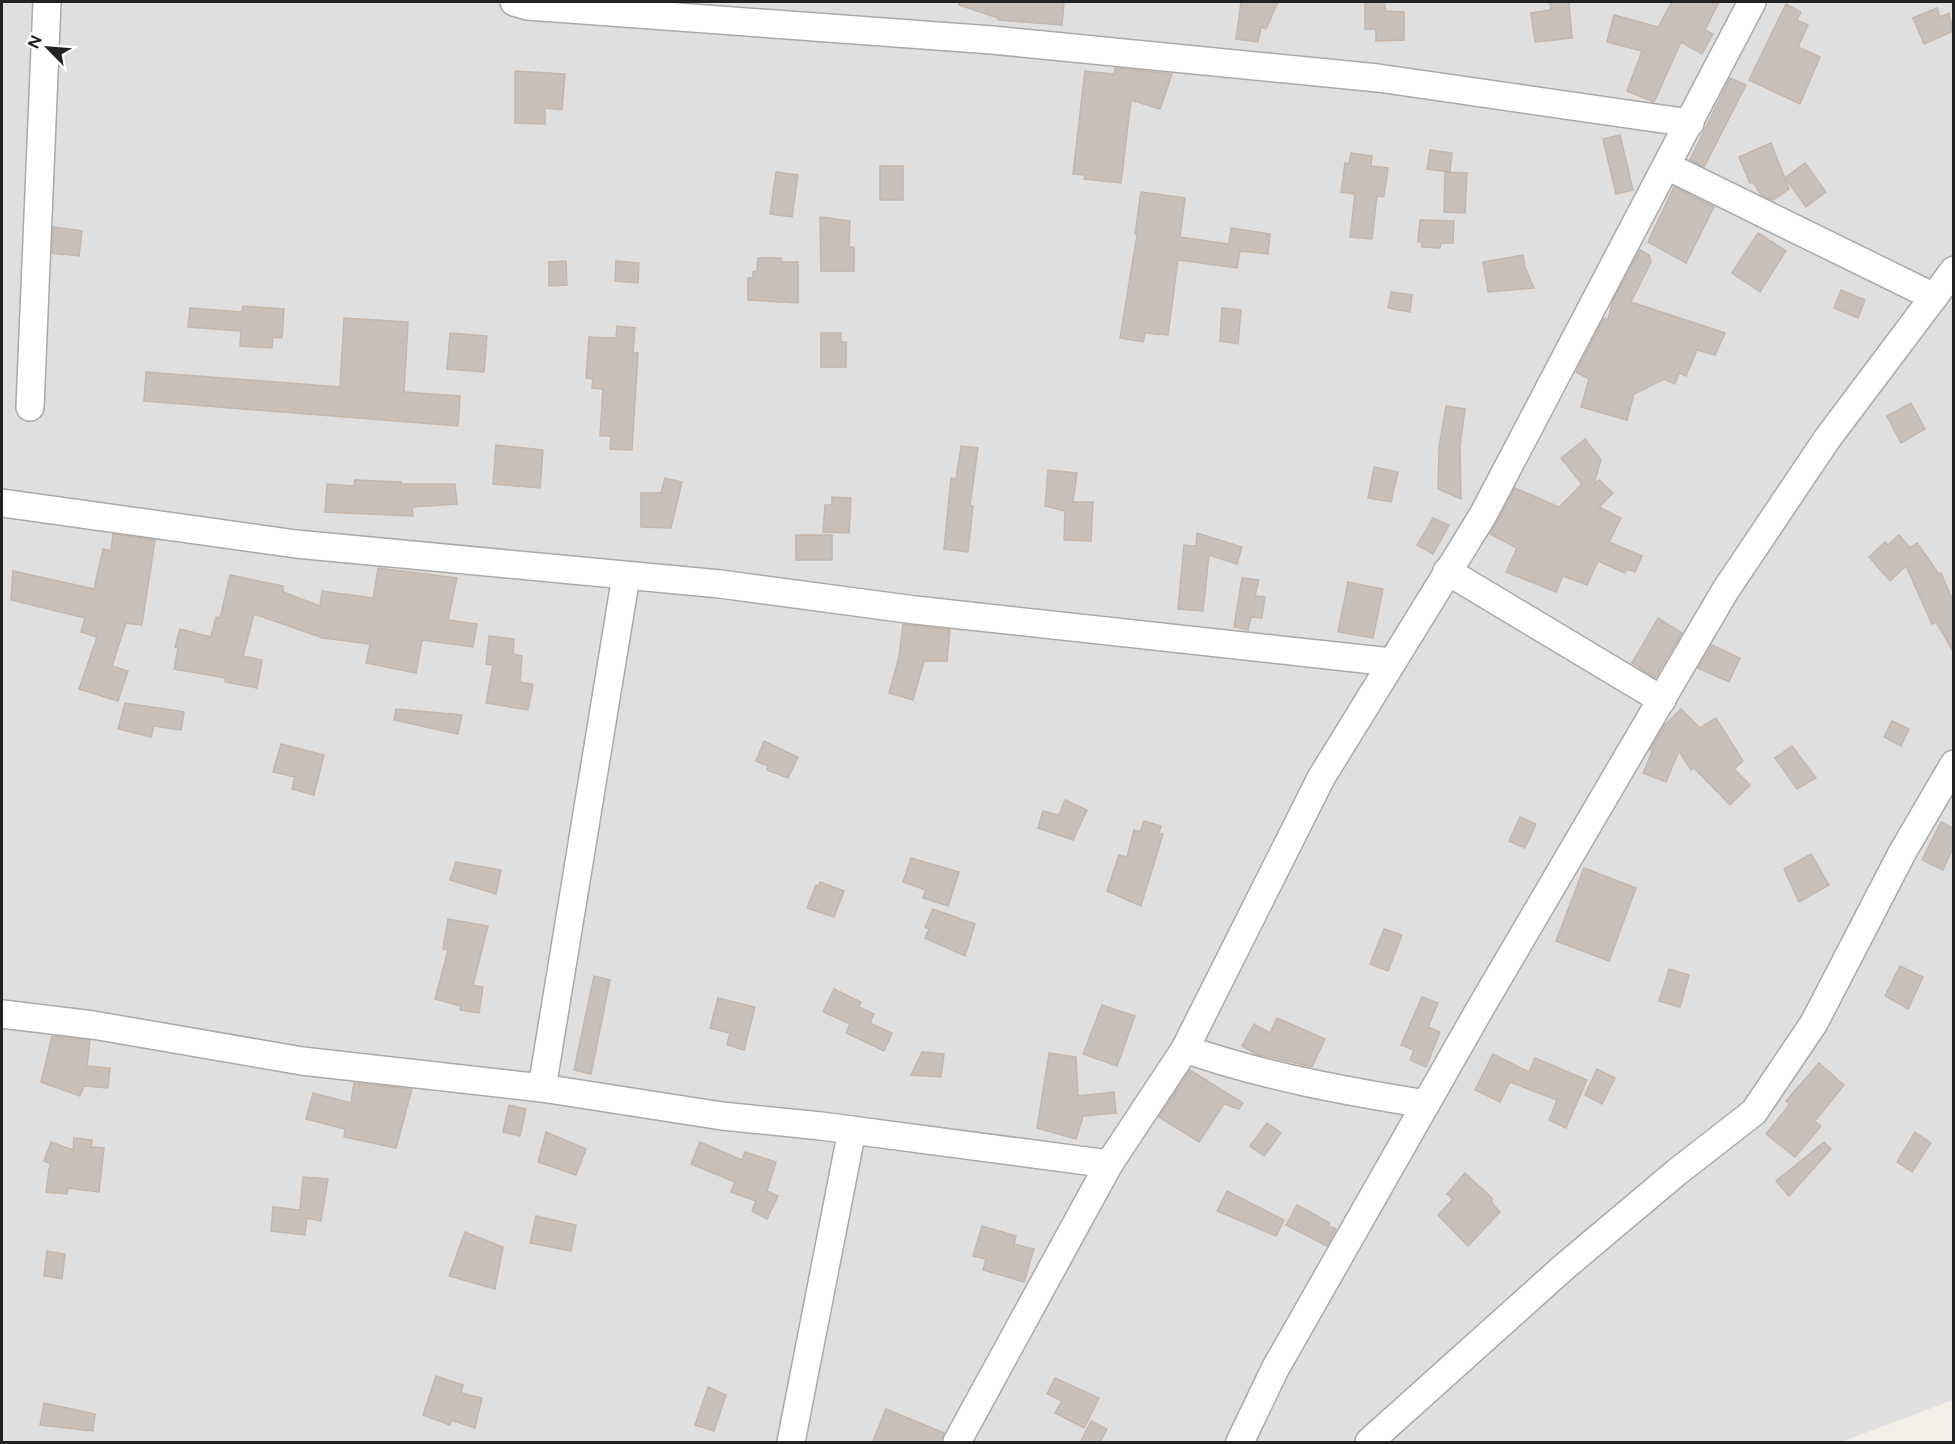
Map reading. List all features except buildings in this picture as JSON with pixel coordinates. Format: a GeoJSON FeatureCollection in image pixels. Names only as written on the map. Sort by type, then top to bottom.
{"type":"FeatureCollection","features":[{"type":"Feature","properties":{"kind":"street"},"geometry":{"type":"LineString","coordinates":[[30,407],[47,2]]}},
{"type":"Feature","properties":{"kind":"street"},"geometry":{"type":"LineString","coordinates":[[514,2],[528,6],[992,40],[1378,78],[1690,123]]}},
{"type":"Feature","properties":{"kind":"street"},"geometry":{"type":"LineString","coordinates":[[957,1443],[1109,1164],[1185,1049],[1321,778],[1483,515],[1752,2]]}},
{"type":"Feature","properties":{"kind":"street"},"geometry":{"type":"LineString","coordinates":[[1667,166],[1934,297]]}},
{"type":"Feature","properties":{"kind":"street"},"geometry":{"type":"LineString","coordinates":[[1240,1443],[1275,1369],[1575,844],[1725,591],[1814,458],[1953,270]]}},
{"type":"Feature","properties":{"kind":"street"},"geometry":{"type":"LineString","coordinates":[[2,503],[296,544],[720,584],[915,610],[1391,662]]}},
{"type":"Feature","properties":{"kind":"street"},"geometry":{"type":"LineString","coordinates":[[1447,571],[1662,700]]}},
{"type":"Feature","properties":{"kind":"street"},"geometry":{"type":"LineString","coordinates":[[542,1088],[626,576]]}},
{"type":"Feature","properties":{"kind":"street"},"geometry":{"type":"LineString","coordinates":[[1369,1443],[1564,1267],[1677,1172],[1754,1112],[1814,1023],[1902,853],[1953,764]]}},
{"type":"Feature","properties":{"kind":"street"},"geometry":{"type":"LineString","coordinates":[[2,1014],[93,1025],[302,1061],[542,1088],[722,1116],[852,1130],[1109,1164]]}},
{"type":"Feature","properties":{"kind":"street"},"geometry":{"type":"LineString","coordinates":[[1185,1049],[1230,1065],[1332,1089],[1426,1104]]}},
{"type":"Feature","properties":{"kind":"street"},"geometry":{"type":"LineString","coordinates":[[791,1443],[852,1130]]}},
{"type":"Feature","properties":{"kind":"shaded area"},"geometry":{"type":"Polygon","coordinates":[[[2,2],[1953,2],[1953,1400],[1841,1442],[2,1442],[2,2]]]}}]}
